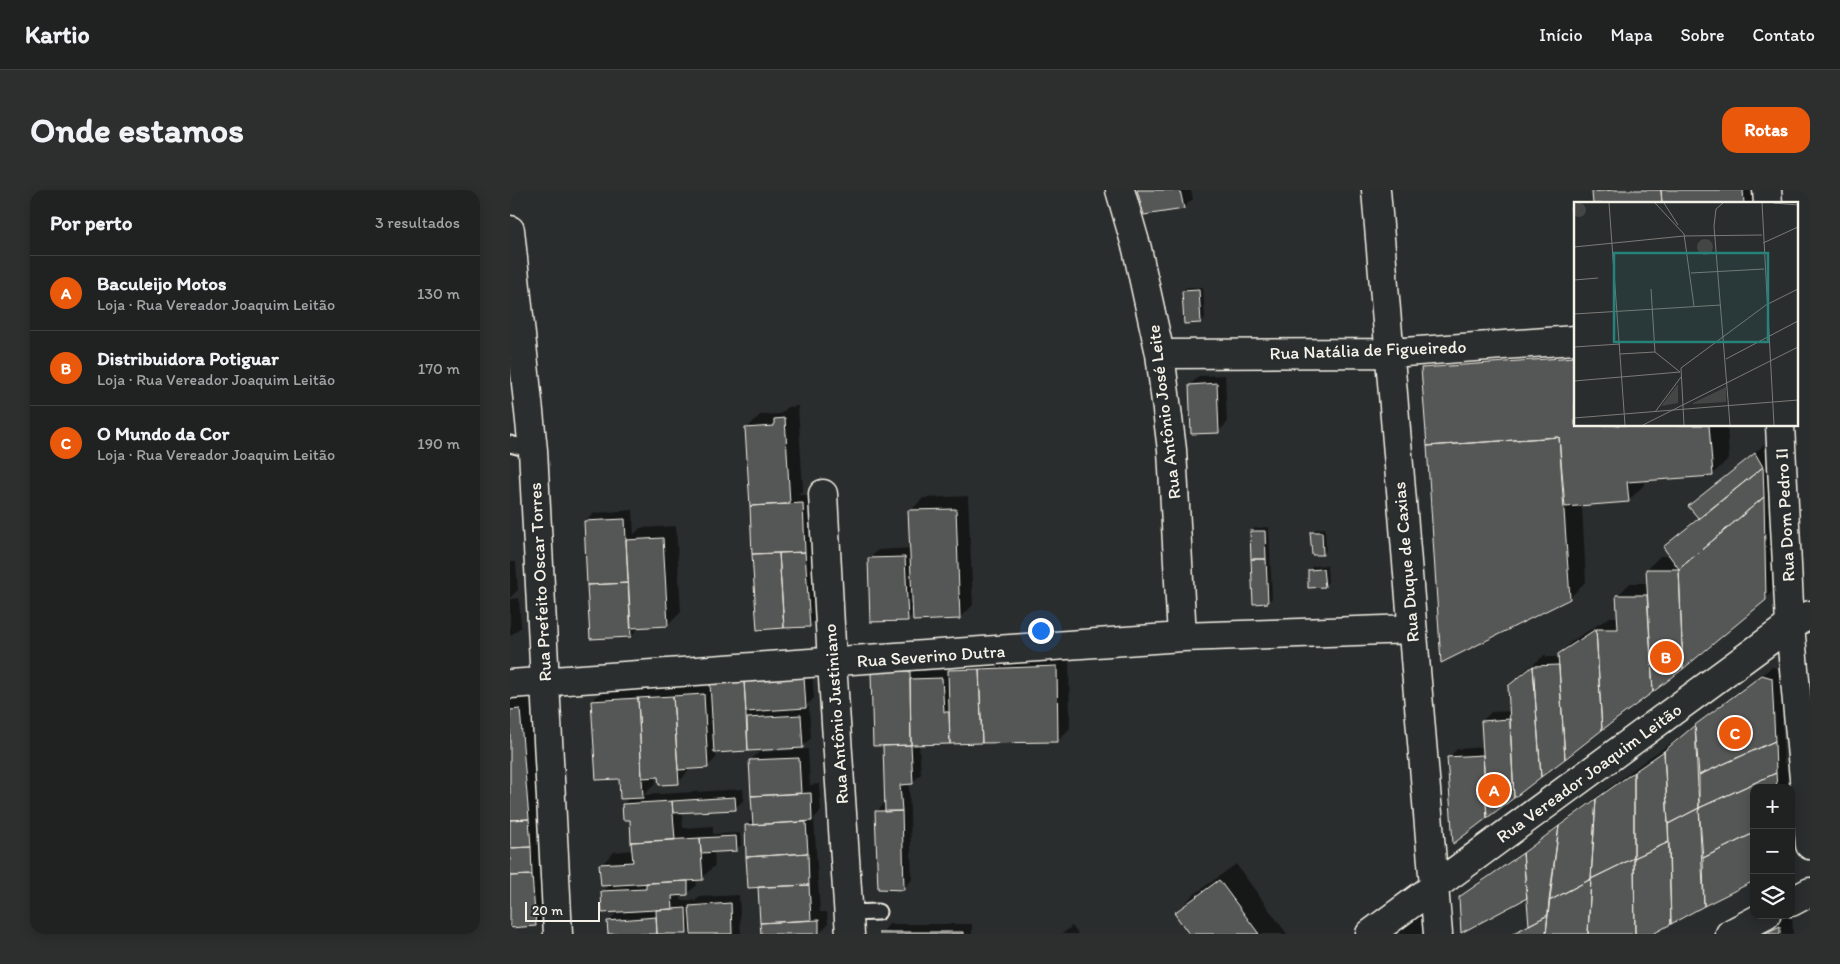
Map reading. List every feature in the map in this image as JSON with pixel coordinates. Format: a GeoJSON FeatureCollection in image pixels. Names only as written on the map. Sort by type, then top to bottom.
{"type":"FeatureCollection","features":[{"type":"Feature","properties":{"kind":"street","name":"Rua Antônio José Leite"},"geometry":{"type":"LineString","coordinates":[[1120,190],[1138,249],[1160,354],[1172,450],[1182,637]]}},
{"type":"Feature","properties":{"kind":"street","name":"Rua Duque de Caxias"},"geometry":{"type":"LineString","coordinates":[[1376,190],[1438,934]]}},
{"type":"Feature","properties":{"kind":"street","name":"Rua Prefeito Oscar Torres"},"geometry":{"type":"LineString","coordinates":[[510,230],[522,447],[545,682],[558,934]]}},
{"type":"Feature","properties":{"kind":"street","name":"Rua Natália de Figueiredo"},"geometry":{"type":"LineString","coordinates":[[1160,354],[1390,353],[1574,340]]}},
{"type":"Feature","properties":{"kind":"street","name":"Rua Dom Pedro II"},"geometry":{"type":"LineString","coordinates":[[1780,426],[1800,620],[1810,845]]}},
{"type":"Feature","properties":{"kind":"street","name":"Rua Antônio Justiniano"},"geometry":{"type":"LineString","coordinates":[[823,494],[832,663],[850,923]]}},
{"type":"Feature","properties":{"kind":"street","name":"Rua Vereador Joaquim Leitão"},"geometry":{"type":"LineString","coordinates":[[1370,934],[1800,620]]}},
{"type":"Feature","properties":{"kind":"street","name":"Rua Severino Dutra"},"geometry":{"type":"LineString","coordinates":[[510,684],[832,663],[1182,637],[1412,629]]}},
{"type":"Feature","properties":{"kind":"street"},"geometry":{"type":"LineString","coordinates":[[1795,900],[1810,892]]}},
{"type":"Feature","properties":{"kind":"street"},"geometry":{"type":"LineString","coordinates":[[1730,934],[1758,919]]}},
{"type":"Feature","properties":{"kind":"lane"},"geometry":{"type":"LineString","coordinates":[[850,923],[878,912]]}},
{"type":"Feature","properties":{"kind":"building"},"geometry":{"type":"Polygon","coordinates":[[[1137,190],[1180,190],[1184,209],[1144,215],[1137,190]]]}},
{"type":"Feature","properties":{"kind":"building"},"geometry":{"type":"Polygon","coordinates":[[[1661,190],[1662,202],[1593,202],[1592,192],[1661,190]]]}},
{"type":"Feature","properties":{"kind":"building"},"geometry":{"type":"Polygon","coordinates":[[[1661,190],[1743,190],[1744,202],[1662,202],[1661,190]]]}},
{"type":"Feature","properties":{"kind":"building"},"geometry":{"type":"Polygon","coordinates":[[[1199,290],[1201,323],[1184,324],[1182,291],[1199,290]]]}},
{"type":"Feature","properties":{"kind":"building"},"geometry":{"type":"Polygon","coordinates":[[[1574,357],[1574,426],[1709,426],[1713,476],[1627,482],[1629,502],[1565,507],[1559,437],[1427,446],[1421,368],[1574,357]]]}},
{"type":"Feature","properties":{"kind":"building"},"geometry":{"type":"Polygon","coordinates":[[[1217,383],[1219,433],[1191,434],[1189,385],[1217,383]]]}},
{"type":"Feature","properties":{"kind":"building"},"geometry":{"type":"Polygon","coordinates":[[[785,418],[790,504],[750,506],[745,428],[774,426],[774,419],[785,418]]]}},
{"type":"Feature","properties":{"kind":"building"},"geometry":{"type":"Polygon","coordinates":[[[1559,437],[1570,599],[1441,663],[1427,446],[1559,437]]]}},
{"type":"Feature","properties":{"kind":"building"},"geometry":{"type":"Polygon","coordinates":[[[1755,453],[1763,467],[1699,519],[1688,506],[1755,453]]]}},
{"type":"Feature","properties":{"kind":"building"},"geometry":{"type":"Polygon","coordinates":[[[1763,467],[1764,497],[1679,569],[1663,547],[1763,467]]]}},
{"type":"Feature","properties":{"kind":"building"},"geometry":{"type":"Polygon","coordinates":[[[1764,497],[1766,600],[1683,669],[1679,569],[1764,497]]]}},
{"type":"Feature","properties":{"kind":"building"},"geometry":{"type":"Polygon","coordinates":[[[803,503],[805,552],[752,554],[750,506],[803,503]]]}},
{"type":"Feature","properties":{"kind":"building"},"geometry":{"type":"Polygon","coordinates":[[[956,509],[960,619],[913,621],[908,510],[956,509]]]}},
{"type":"Feature","properties":{"kind":"building"},"geometry":{"type":"Polygon","coordinates":[[[625,519],[628,583],[587,585],[584,521],[625,519]]]}},
{"type":"Feature","properties":{"kind":"building"},"geometry":{"type":"Polygon","coordinates":[[[1250,531],[1265,531],[1266,559],[1251,559],[1250,531]]]}},
{"type":"Feature","properties":{"kind":"building"},"geometry":{"type":"Polygon","coordinates":[[[1310,532],[1322,532],[1323,555],[1312,555],[1310,532]]]}},
{"type":"Feature","properties":{"kind":"building"},"geometry":{"type":"Polygon","coordinates":[[[663,538],[668,626],[631,628],[626,540],[663,538]]]}},
{"type":"Feature","properties":{"kind":"building"},"geometry":{"type":"Polygon","coordinates":[[[805,552],[810,627],[784,628],[779,553],[805,552]]]}},
{"type":"Feature","properties":{"kind":"building"},"geometry":{"type":"Polygon","coordinates":[[[779,553],[784,628],[757,630],[752,554],[779,553]]]}},
{"type":"Feature","properties":{"kind":"building"},"geometry":{"type":"Polygon","coordinates":[[[905,557],[908,621],[870,622],[868,558],[905,557]]]}},
{"type":"Feature","properties":{"kind":"building"},"geometry":{"type":"Polygon","coordinates":[[[1251,559],[1266,559],[1268,603],[1253,604],[1251,559]]]}},
{"type":"Feature","properties":{"kind":"building"},"geometry":{"type":"Polygon","coordinates":[[[1323,569],[1325,587],[1308,588],[1308,570],[1323,569]]]}},
{"type":"Feature","properties":{"kind":"building"},"geometry":{"type":"Polygon","coordinates":[[[1646,569],[1679,569],[1683,669],[1653,692],[1646,569]]]}},
{"type":"Feature","properties":{"kind":"building"},"geometry":{"type":"Polygon","coordinates":[[[628,583],[631,637],[590,639],[587,585],[628,583]]]}},
{"type":"Feature","properties":{"kind":"building"},"geometry":{"type":"Polygon","coordinates":[[[1616,595],[1647,595],[1653,692],[1602,730],[1596,629],[1618,629],[1616,595]]]}},
{"type":"Feature","properties":{"kind":"building"},"geometry":{"type":"Polygon","coordinates":[[[1596,629],[1602,730],[1565,759],[1558,654],[1596,629]]]}},
{"type":"Feature","properties":{"kind":"building"},"geometry":{"type":"Polygon","coordinates":[[[1559,665],[1565,759],[1541,777],[1533,666],[1559,665]]]}},
{"type":"Feature","properties":{"kind":"building"},"geometry":{"type":"Polygon","coordinates":[[[1057,666],[1058,742],[982,743],[979,669],[1057,666]]]}},
{"type":"Feature","properties":{"kind":"building"},"geometry":{"type":"Polygon","coordinates":[[[1533,666],[1541,777],[1514,798],[1508,686],[1533,666]]]}},
{"type":"Feature","properties":{"kind":"building"},"geometry":{"type":"Polygon","coordinates":[[[979,669],[982,743],[950,744],[948,670],[979,669]]]}},
{"type":"Feature","properties":{"kind":"building"},"geometry":{"type":"Polygon","coordinates":[[[910,671],[911,745],[873,746],[871,672],[910,671]]]}},
{"type":"Feature","properties":{"kind":"building"},"geometry":{"type":"Polygon","coordinates":[[[1762,675],[1772,678],[1775,741],[1699,775],[1695,725],[1762,675]]]}},
{"type":"Feature","properties":{"kind":"building"},"geometry":{"type":"Polygon","coordinates":[[[804,677],[806,708],[746,712],[744,681],[804,677]]]}},
{"type":"Feature","properties":{"kind":"building"},"geometry":{"type":"Polygon","coordinates":[[[942,678],[944,712],[949,712],[950,744],[911,745],[910,679],[942,678]]]}},
{"type":"Feature","properties":{"kind":"building"},"geometry":{"type":"Polygon","coordinates":[[[744,681],[748,751],[714,753],[710,683],[744,681]]]}},
{"type":"Feature","properties":{"kind":"building"},"geometry":{"type":"Polygon","coordinates":[[[704,694],[708,768],[678,770],[673,696],[704,694]]]}},
{"type":"Feature","properties":{"kind":"building"},"geometry":{"type":"Polygon","coordinates":[[[673,696],[679,784],[659,785],[658,777],[642,778],[638,698],[673,696]]]}},
{"type":"Feature","properties":{"kind":"building"},"geometry":{"type":"Polygon","coordinates":[[[638,698],[643,798],[620,799],[619,779],[596,780],[591,701],[638,698]]]}},
{"type":"Feature","properties":{"kind":"building"},"geometry":{"type":"Polygon","coordinates":[[[520,709],[529,819],[510,820],[510,710],[520,709]]]}},
{"type":"Feature","properties":{"kind":"building"},"geometry":{"type":"Polygon","coordinates":[[[801,715],[803,748],[748,751],[747,718],[801,715]]]}},
{"type":"Feature","properties":{"kind":"building"},"geometry":{"type":"Polygon","coordinates":[[[1510,719],[1514,798],[1487,818],[1481,721],[1510,719]]]}},
{"type":"Feature","properties":{"kind":"building"},"geometry":{"type":"Polygon","coordinates":[[[1695,725],[1699,808],[1668,824],[1664,751],[1695,725]]]}},
{"type":"Feature","properties":{"kind":"building"},"geometry":{"type":"Polygon","coordinates":[[[1775,741],[1776,773],[1699,808],[1699,775],[1775,741]]]}},
{"type":"Feature","properties":{"kind":"building"},"geometry":{"type":"Polygon","coordinates":[[[911,745],[913,784],[900,785],[902,811],[885,812],[883,746],[911,745]]]}},
{"type":"Feature","properties":{"kind":"building"},"geometry":{"type":"Polygon","coordinates":[[[1664,751],[1669,842],[1634,858],[1634,772],[1664,751]]]}},
{"type":"Feature","properties":{"kind":"building"},"geometry":{"type":"Polygon","coordinates":[[[1483,755],[1487,818],[1453,844],[1447,757],[1483,755]]]}},
{"type":"Feature","properties":{"kind":"building"},"geometry":{"type":"Polygon","coordinates":[[[799,758],[801,793],[751,796],[749,760],[799,758]]]}},
{"type":"Feature","properties":{"kind":"building"},"geometry":{"type":"Polygon","coordinates":[[[1634,772],[1634,858],[1591,879],[1596,799],[1634,772]]]}},
{"type":"Feature","properties":{"kind":"building"},"geometry":{"type":"Polygon","coordinates":[[[1776,773],[1777,784],[1752,784],[1776,773]]]}},
{"type":"Feature","properties":{"kind":"building"},"geometry":{"type":"Polygon","coordinates":[[[1750,785],[1750,835],[1703,858],[1699,808],[1750,785]]]}},
{"type":"Feature","properties":{"kind":"building"},"geometry":{"type":"Polygon","coordinates":[[[811,793],[812,821],[753,825],[751,796],[811,793]]]}},
{"type":"Feature","properties":{"kind":"building"},"geometry":{"type":"Polygon","coordinates":[[[735,797],[736,810],[673,813],[672,801],[735,797]]]}},
{"type":"Feature","properties":{"kind":"building"},"geometry":{"type":"Polygon","coordinates":[[[1596,799],[1591,879],[1549,901],[1559,826],[1596,799]]]}},
{"type":"Feature","properties":{"kind":"building"},"geometry":{"type":"Polygon","coordinates":[[[672,801],[675,840],[631,842],[630,820],[623,820],[622,804],[672,801]]]}},
{"type":"Feature","properties":{"kind":"building"},"geometry":{"type":"Polygon","coordinates":[[[1699,808],[1704,906],[1671,924],[1668,824],[1699,808]]]}},
{"type":"Feature","properties":{"kind":"building"},"geometry":{"type":"Polygon","coordinates":[[[875,811],[902,811],[904,890],[878,889],[875,811]]]}},
{"type":"Feature","properties":{"kind":"building"},"geometry":{"type":"Polygon","coordinates":[[[529,819],[531,847],[510,848],[510,820],[529,819]]]}},
{"type":"Feature","properties":{"kind":"building"},"geometry":{"type":"Polygon","coordinates":[[[806,822],[808,853],[746,857],[745,825],[806,822]]]}},
{"type":"Feature","properties":{"kind":"building"},"geometry":{"type":"Polygon","coordinates":[[[1559,826],[1548,915],[1529,925],[1523,853],[1559,826]]]}},
{"type":"Feature","properties":{"kind":"building"},"geometry":{"type":"Polygon","coordinates":[[[1750,835],[1750,883],[1704,906],[1703,858],[1750,835]]]}},
{"type":"Feature","properties":{"kind":"building"},"geometry":{"type":"Polygon","coordinates":[[[736,836],[737,851],[701,853],[700,838],[736,836]]]}},
{"type":"Feature","properties":{"kind":"building"},"geometry":{"type":"Polygon","coordinates":[[[700,838],[703,880],[601,886],[599,864],[633,862],[631,842],[700,838]]]}},
{"type":"Feature","properties":{"kind":"building"},"geometry":{"type":"Polygon","coordinates":[[[1669,842],[1671,924],[1653,934],[1635,934],[1634,858],[1669,842]]]}},
{"type":"Feature","properties":{"kind":"building"},"geometry":{"type":"Polygon","coordinates":[[[531,847],[532,875],[510,876],[510,848],[531,847]]]}},
{"type":"Feature","properties":{"kind":"building"},"geometry":{"type":"Polygon","coordinates":[[[808,853],[809,885],[748,888],[746,857],[808,853]]]}},
{"type":"Feature","properties":{"kind":"building"},"geometry":{"type":"Polygon","coordinates":[[[1523,853],[1527,898],[1461,933],[1459,897],[1523,853]]]}},
{"type":"Feature","properties":{"kind":"building"},"geometry":{"type":"Polygon","coordinates":[[[1634,858],[1635,934],[1588,934],[1591,879],[1634,858]]]}},
{"type":"Feature","properties":{"kind":"building"},"geometry":{"type":"Polygon","coordinates":[[[532,875],[536,926],[510,928],[510,876],[532,875]]]}},
{"type":"Feature","properties":{"kind":"building"},"geometry":{"type":"Polygon","coordinates":[[[1591,879],[1588,934],[1546,934],[1549,901],[1591,879]]]}},
{"type":"Feature","properties":{"kind":"building"},"geometry":{"type":"Polygon","coordinates":[[[1219,880],[1259,934],[1189,934],[1174,913],[1219,880]]]}},
{"type":"Feature","properties":{"kind":"building"},"geometry":{"type":"Polygon","coordinates":[[[688,881],[688,895],[672,896],[673,909],[602,913],[601,891],[646,889],[646,883],[688,881]]]}},
{"type":"Feature","properties":{"kind":"building"},"geometry":{"type":"Polygon","coordinates":[[[809,885],[811,920],[760,923],[758,887],[809,885]]]}},
{"type":"Feature","properties":{"kind":"building"},"geometry":{"type":"Polygon","coordinates":[[[731,903],[732,934],[691,934],[689,906],[731,903]]]}},
{"type":"Feature","properties":{"kind":"building"},"geometry":{"type":"Polygon","coordinates":[[[686,908],[687,934],[657,934],[656,910],[686,908]]]}},
{"type":"Feature","properties":{"kind":"building"},"geometry":{"type":"Polygon","coordinates":[[[1548,915],[1546,934],[1512,934],[1529,925],[1548,915]]]}},
{"type":"Feature","properties":{"kind":"building"},"geometry":{"type":"Polygon","coordinates":[[[656,917],[657,934],[608,934],[607,921],[656,917]]]}},
{"type":"Feature","properties":{"kind":"building"},"geometry":{"type":"Polygon","coordinates":[[[819,920],[819,934],[761,934],[760,923],[819,920]]]}},
{"type":"Feature","properties":{"kind":"building"},"geometry":{"type":"Polygon","coordinates":[[[1780,926],[1780,934],[1764,934],[1780,926]]]}},
{"type":"Feature","properties":{"kind":"building"},"geometry":{"type":"Polygon","coordinates":[[[879,932],[963,932],[963,934],[879,934],[879,932]]]}},
{"type":"Feature","properties":{"kind":"place","name":"Distribuidora Potiguar"},"geometry":{"type":"Point","coordinates":[1666,657]}},
{"type":"Feature","properties":{"kind":"place","name":"O Mundo da Cor"},"geometry":{"type":"Point","coordinates":[1735,733]}},
{"type":"Feature","properties":{"kind":"place","name":"Baculeijo Motos"},"geometry":{"type":"Point","coordinates":[1494,790]}}]}
